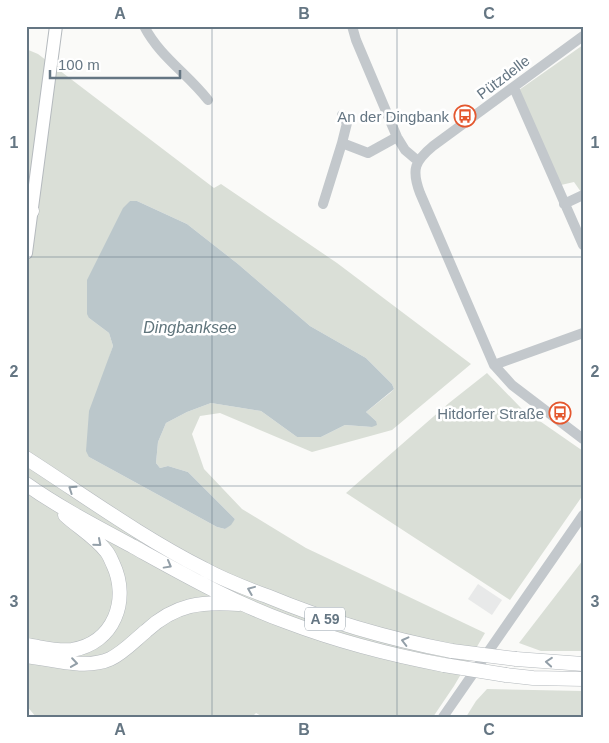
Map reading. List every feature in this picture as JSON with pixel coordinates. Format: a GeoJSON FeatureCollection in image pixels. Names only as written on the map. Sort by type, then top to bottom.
{"type":"FeatureCollection","features":[{"type":"Feature","properties":{"kind":"highway","name":"A 59"},"geometry":{"type":"LineString","coordinates":[[26,458],[133,529],[203,569],[229,582],[334,622],[423,646],[452,651],[516,659],[583,664]]}},
{"type":"Feature","properties":{"kind":"highway","name":"A 59"},"geometry":{"type":"LineString","coordinates":[[26,484],[48,499],[186,575],[245,605],[286,622],[416,660],[506,675],[583,680]]}},
{"type":"Feature","properties":{"kind":"highway"},"geometry":{"type":"LineString","coordinates":[[26,645],[53,650],[72,650],[91,644],[102,636],[112,623],[118,613],[121,595],[119,577],[107,551],[48,499]]}},
{"type":"Feature","properties":{"kind":"highway"},"geometry":{"type":"LineString","coordinates":[[26,656],[88,665],[110,659],[130,646],[148,628],[177,609],[205,604],[245,605]]}},
{"type":"Feature","properties":{"kind":"main road"},"geometry":{"type":"LineString","coordinates":[[26,253],[29,214],[56,26]]}},
{"type":"Feature","properties":{"kind":"street"},"geometry":{"type":"LineString","coordinates":[[144,26],[155,45],[208,100]]}},
{"type":"Feature","properties":{"kind":"street"},"geometry":{"type":"LineString","coordinates":[[352,26],[356,40],[397,137],[405,150],[418,161],[415,175],[416,183],[494,365],[512,385],[583,439]]}},
{"type":"Feature","properties":{"kind":"street","name":"Pützdelle"},"geometry":{"type":"LineString","coordinates":[[418,161],[433,146],[583,36]]}},
{"type":"Feature","properties":{"kind":"street"},"geometry":{"type":"LineString","coordinates":[[514,88],[583,246]]}},
{"type":"Feature","properties":{"kind":"street"},"geometry":{"type":"LineString","coordinates":[[323,204],[328,171],[342,143],[347,123],[342,115]]}},
{"type":"Feature","properties":{"kind":"street"},"geometry":{"type":"LineString","coordinates":[[342,143],[368,153],[397,137]]}},
{"type":"Feature","properties":{"kind":"street"},"geometry":{"type":"LineString","coordinates":[[564,204],[583,195]]}},
{"type":"Feature","properties":{"kind":"street"},"geometry":{"type":"LineString","coordinates":[[494,365],[583,334]]}},
{"type":"Feature","properties":{"kind":"street"},"geometry":{"type":"LineString","coordinates":[[443,717],[583,515]]}},
{"type":"Feature","properties":{"kind":"shaded area"},"geometry":{"type":"Polygon","coordinates":[[[583,45],[583,191],[581,192],[574,182],[561,185],[519,90],[583,45]]]}},
{"type":"Feature","properties":{"kind":"shaded area"},"geometry":{"type":"Polygon","coordinates":[[[26,49],[38,54],[214,188],[221,184],[337,263],[471,364],[392,430],[312,452],[220,413],[200,416],[192,434],[204,469],[242,509],[306,548],[485,633],[454,686],[433,717],[263,717],[256,713],[252,717],[36,717],[26,705],[26,49]],[[130,201],[89,318],[109,333],[113,346],[106,367],[89,457],[217,527],[225,529],[235,519],[188,472],[168,466],[160,468],[156,463],[158,442],[166,423],[187,412],[211,403],[261,411],[297,437],[321,437],[345,425],[372,427],[376,421],[366,412],[394,389],[392,384],[366,358],[310,326],[238,264],[187,224],[137,201],[130,201]]]}},
{"type":"Feature","properties":{"kind":"shaded area"},"geometry":{"type":"Polygon","coordinates":[[[487,373],[521,408],[583,451],[583,495],[510,600],[346,493],[449,403],[487,373]]]}},
{"type":"Feature","properties":{"kind":"shaded area"},"geometry":{"type":"Polygon","coordinates":[[[583,560],[583,651],[541,651],[519,643],[583,560]]]}},
{"type":"Feature","properties":{"kind":"shaded area"},"geometry":{"type":"Polygon","coordinates":[[[478,584],[502,600],[492,615],[468,599],[478,584]]]}},
{"type":"Feature","properties":{"kind":"shaded area"},"geometry":{"type":"Polygon","coordinates":[[[487,689],[583,691],[583,717],[466,717],[476,701],[487,689]]]}},
{"type":"Feature","properties":{"kind":"water","name":"Dingbanksee"},"geometry":{"type":"Polygon","coordinates":[[[130,201],[137,201],[187,224],[238,264],[310,326],[366,358],[392,384],[394,389],[366,412],[376,421],[377,425],[372,427],[345,425],[321,437],[297,437],[261,411],[211,403],[187,412],[166,423],[158,442],[156,463],[160,468],[168,466],[188,472],[235,519],[225,529],[217,527],[89,457],[86,451],[89,411],[113,346],[109,333],[89,318],[87,314],[87,280],[123,208],[130,201]]]}},
{"type":"Feature","properties":{"kind":"place","name":"An der Dingbank"},"geometry":{"type":"Point","coordinates":[465,116]}},
{"type":"Feature","properties":{"kind":"place","name":"Hitdorfer Straße"},"geometry":{"type":"Point","coordinates":[560,413]}}]}
